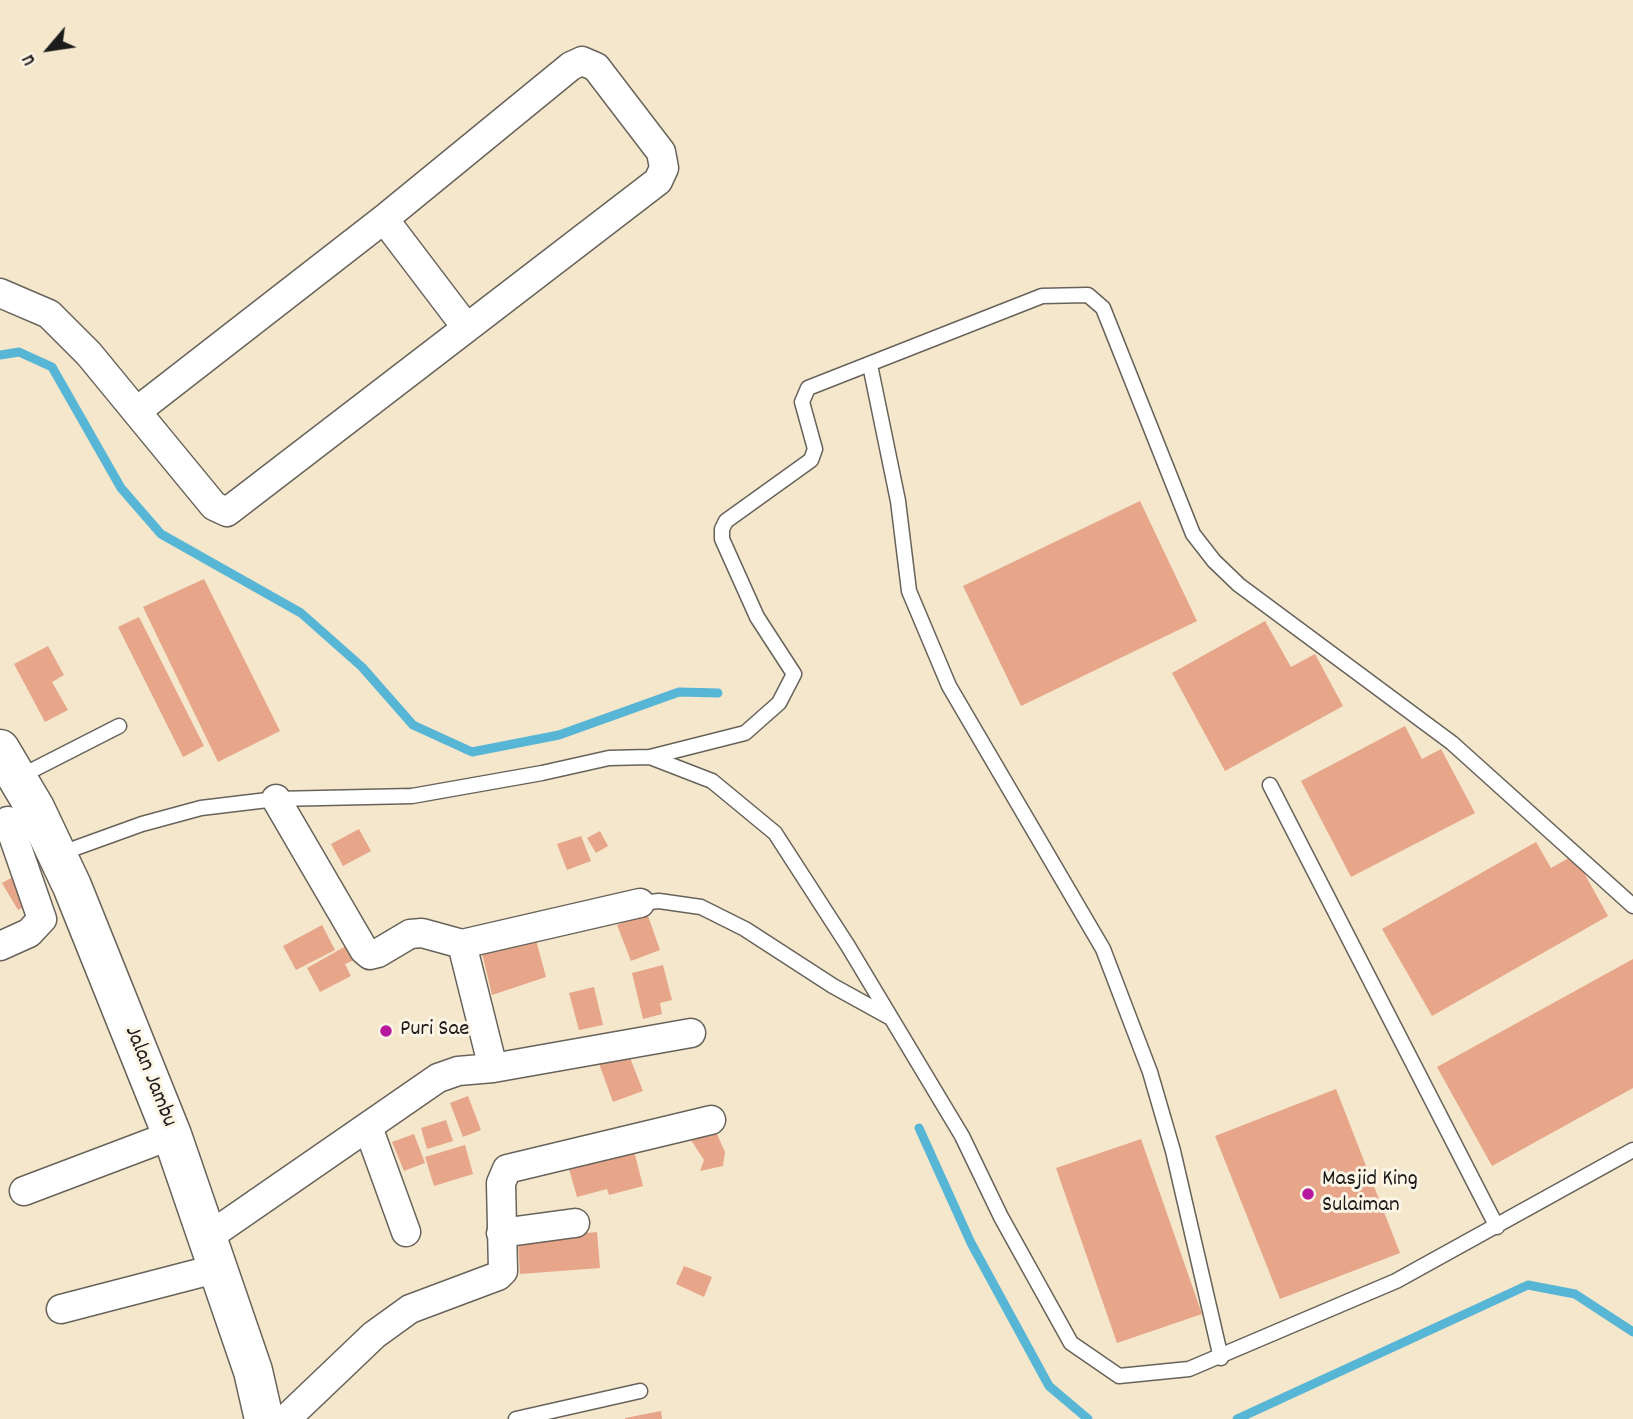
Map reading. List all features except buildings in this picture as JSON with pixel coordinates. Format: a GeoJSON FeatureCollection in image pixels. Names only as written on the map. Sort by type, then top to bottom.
{"type":"FeatureCollection","features":[{"type":"Feature","properties":{"kind":"street"},"geometry":{"type":"LineString","coordinates":[[0,293],[49,314],[89,354],[214,506],[227,512],[658,181],[664,168],[661,152],[596,67],[582,61],[571,66],[384,219],[136,411]]}},
{"type":"Feature","properties":{"kind":"street"},"geometry":{"type":"LineString","coordinates":[[384,219],[466,327]]}},
{"type":"Feature","properties":{"kind":"street"},"geometry":{"type":"LineString","coordinates":[[0,946],[29,933],[42,919],[12,796]]}},
{"type":"Feature","properties":{"kind":"street","name":"Jalan Jambu"},"geometry":{"type":"LineString","coordinates":[[12,796],[57,854],[172,1135],[253,1371],[264,1419]]}},
{"type":"Feature","properties":{"kind":"street"},"geometry":{"type":"LineString","coordinates":[[276,799],[364,950],[370,955],[410,934],[422,933],[463,944],[640,903]]}},
{"type":"Feature","properties":{"kind":"street"},"geometry":{"type":"LineString","coordinates":[[463,944],[493,1068]]}},
{"type":"Feature","properties":{"kind":"street"},"geometry":{"type":"LineString","coordinates":[[61,1309],[213,1252],[368,1127],[438,1078],[458,1071],[493,1068],[691,1033]]}},
{"type":"Feature","properties":{"kind":"street"},"geometry":{"type":"LineString","coordinates":[[286,1419],[374,1335],[410,1309],[498,1276],[503,1271],[501,1183],[507,1169],[711,1120]]}},
{"type":"Feature","properties":{"kind":"street"},"geometry":{"type":"LineString","coordinates":[[368,1127],[406,1232]]}},
{"type":"Feature","properties":{"kind":"street"},"geometry":{"type":"LineString","coordinates":[[24,1191],[172,1135]]}},
{"type":"Feature","properties":{"kind":"street"},"geometry":{"type":"LineString","coordinates":[[501,1233],[575,1223]]}},
{"type":"Feature","properties":{"kind":"lane"},"geometry":{"type":"LineString","coordinates":[[57,854],[142,824],[201,808],[276,799],[412,796],[609,758],[650,757],[744,733],[779,704],[794,674],[757,617],[722,539],[722,529],[726,521],[811,460],[815,449],[802,401],[808,388],[1042,296],[1088,295],[1102,307],[1193,534],[1214,561],[1240,585],[1452,743],[1633,906]]}},
{"type":"Feature","properties":{"kind":"lane"},"geometry":{"type":"LineString","coordinates":[[870,365],[898,501],[909,591],[949,686],[1102,948],[1154,1085],[1173,1151],[1221,1357]]}},
{"type":"Feature","properties":{"kind":"lane"},"geometry":{"type":"LineString","coordinates":[[12,796],[119,726]]}},
{"type":"Feature","properties":{"kind":"lane"},"geometry":{"type":"LineString","coordinates":[[650,757],[712,781],[775,833],[962,1136],[1001,1217],[1071,1343],[1119,1377],[1189,1369],[1396,1281],[1633,1150]]}},
{"type":"Feature","properties":{"kind":"lane"},"geometry":{"type":"LineString","coordinates":[[1270,785],[1497,1227]]}},
{"type":"Feature","properties":{"kind":"lane"},"geometry":{"type":"LineString","coordinates":[[640,903],[659,901],[701,907],[745,929],[891,1019]]}},
{"type":"Feature","properties":{"kind":"lane"},"geometry":{"type":"LineString","coordinates":[[516,1419],[639,1391]]}},
{"type":"Feature","properties":{"kind":"waterway"},"geometry":{"type":"LineString","coordinates":[[0,355],[19,352],[52,367],[121,488],[161,534],[301,613],[362,667],[413,725],[472,752],[559,735],[679,692],[718,693]]}},
{"type":"Feature","properties":{"kind":"waterway"},"geometry":{"type":"LineString","coordinates":[[919,1128],[971,1243],[1049,1386],[1088,1419]]}},
{"type":"Feature","properties":{"kind":"waterway"},"geometry":{"type":"LineString","coordinates":[[1237,1419],[1528,1285],[1575,1294],[1633,1332]]}},
{"type":"Feature","properties":{"kind":"place","name":"Puri Sae"},"geometry":{"type":"Point","coordinates":[386,1031]}},
{"type":"Feature","properties":{"kind":"place","name":"Masjid King Sulaiman"},"geometry":{"type":"Point","coordinates":[1308,1194]}}]}
